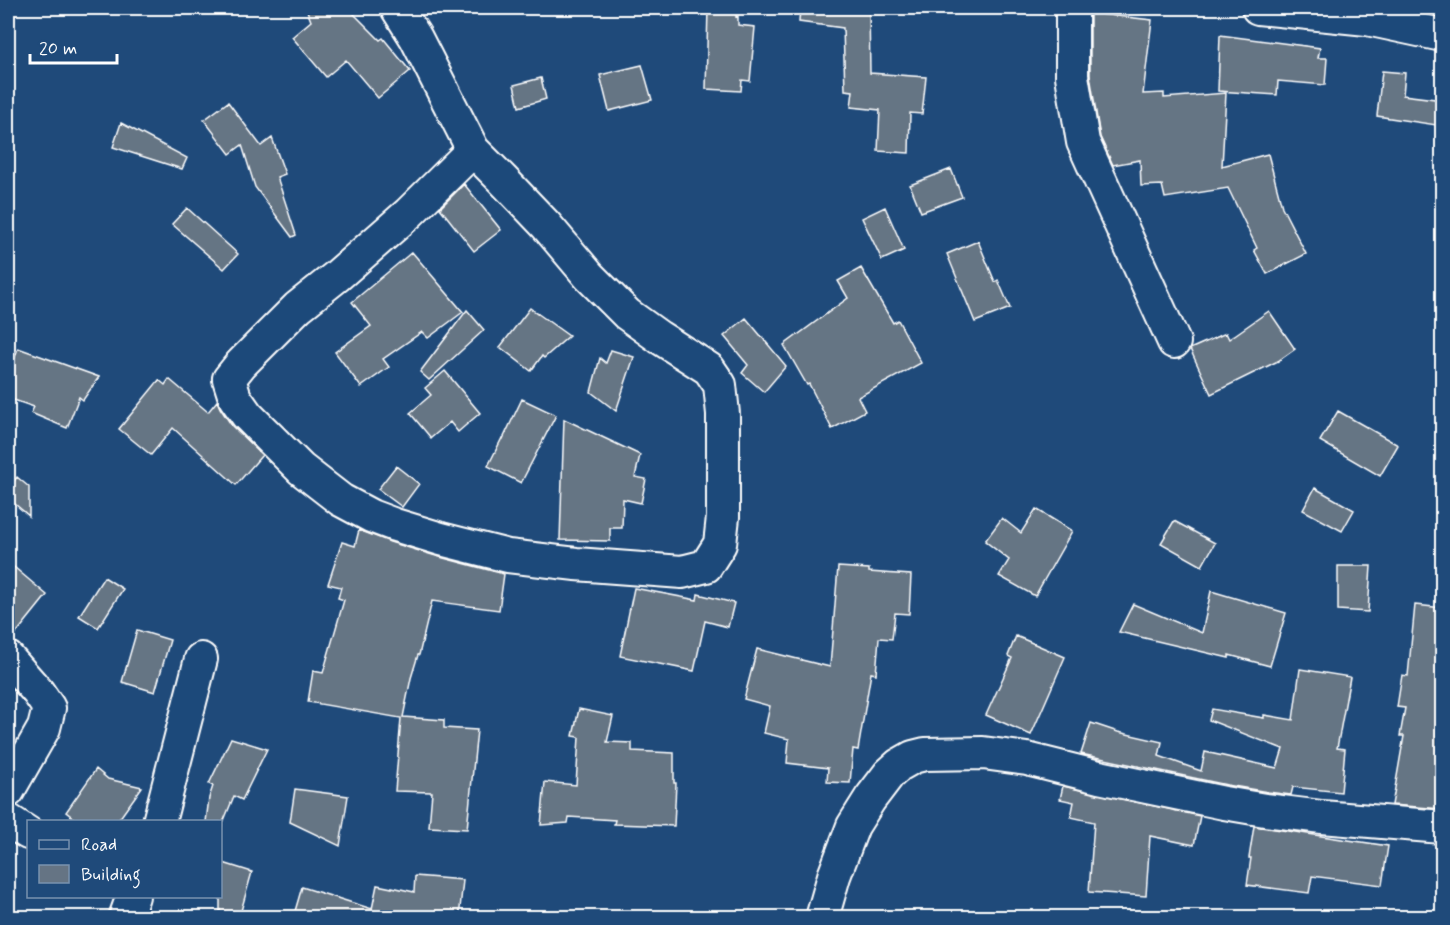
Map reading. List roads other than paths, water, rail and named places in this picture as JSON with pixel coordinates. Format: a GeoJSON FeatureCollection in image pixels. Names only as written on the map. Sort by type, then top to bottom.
{"type":"FeatureCollection","features":[{"type":"Feature","properties":{"kind":"street"},"geometry":{"type":"LineString","coordinates":[[397,8],[416,38],[473,150],[502,178],[589,276],[627,314],[709,369],[720,385],[723,414],[723,517],[720,544],[706,566],[682,572],[586,565],[508,556],[395,525],[371,516],[341,500],[302,469],[247,415],[235,398],[229,379],[242,364],[298,307],[409,213],[473,150]]}},
{"type":"Feature","properties":{"kind":"street"},"geometry":{"type":"LineString","coordinates":[[1072,8],[1072,76],[1083,142],[1174,342]]}},
{"type":"Feature","properties":{"kind":"street"},"geometry":{"type":"LineString","coordinates":[[1258,8],[1368,13],[1443,35]]}},
{"type":"Feature","properties":{"kind":"street"},"geometry":{"type":"LineString","coordinates":[[8,658],[49,708],[44,728],[8,791]]}},
{"type":"Feature","properties":{"kind":"street"},"geometry":{"type":"LineString","coordinates":[[160,820],[201,659]]}},
{"type":"Feature","properties":{"kind":"street"},"geometry":{"type":"LineString","coordinates":[[822,918],[834,876],[853,826],[889,774],[913,757],[925,754],[982,753],[1028,759],[1099,777],[1265,810],[1443,827]]}},
{"type":"Feature","properties":{"kind":"street"},"geometry":{"type":"LineString","coordinates":[[8,820],[27,832]]}}]}
